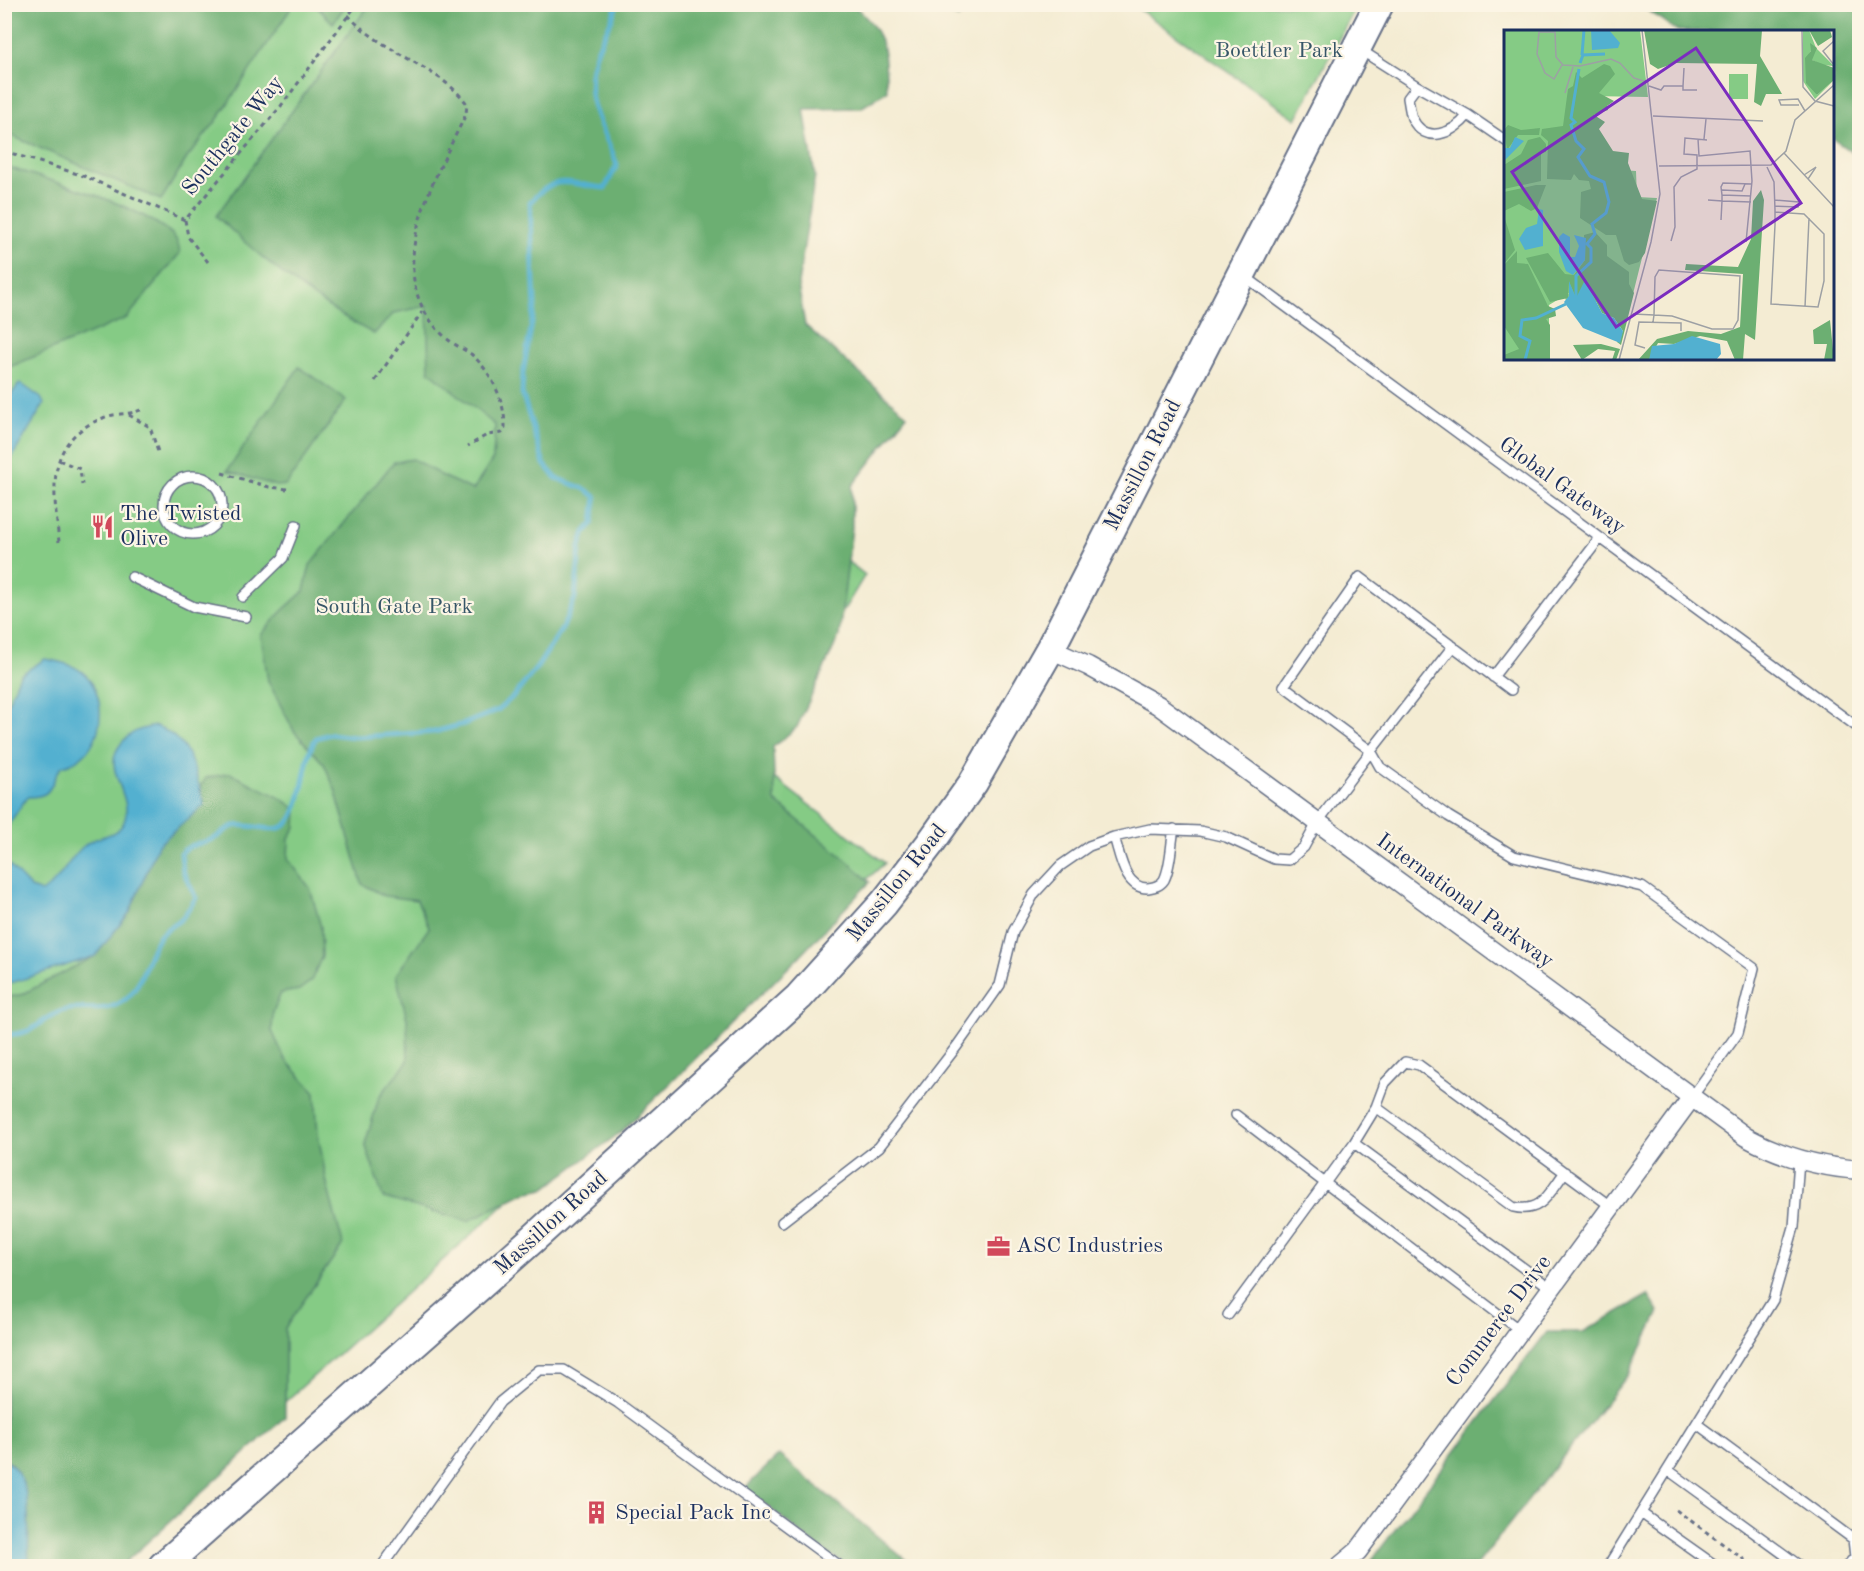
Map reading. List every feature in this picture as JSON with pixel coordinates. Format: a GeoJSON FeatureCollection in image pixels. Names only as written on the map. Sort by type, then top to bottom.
{"type":"FeatureCollection","features":[{"type":"Feature","properties":{"kind":"main road","name":"Massillon Road"},"geometry":{"type":"LineString","coordinates":[[177,1563],[799,997],[884,903],[929,845],[978,775],[1050,649],[1357,48],[1372,8]]}},
{"type":"Feature","properties":{"kind":"street","name":"International Parkway"},"geometry":{"type":"LineString","coordinates":[[1050,649],[1088,666],[1158,705],[1746,1137],[1799,1160],[1860,1170]]}},
{"type":"Feature","properties":{"kind":"street","name":"Commerce Drive"},"geometry":{"type":"LineString","coordinates":[[1340,1566],[1358,1551],[1692,1098]]}},
{"type":"Feature","properties":{"kind":"lane"},"geometry":{"type":"LineString","coordinates":[[1357,48],[1468,115],[1504,140]]}},
{"type":"Feature","properties":{"kind":"lane"},"geometry":{"type":"LineString","coordinates":[[1417,86],[1408,98],[1412,119],[1425,132],[1440,135],[1458,128],[1468,115]]}},
{"type":"Feature","properties":{"kind":"lane","name":"Global Gateway"},"geometry":{"type":"LineString","coordinates":[[1241,274],[1860,729]]}},
{"type":"Feature","properties":{"kind":"lane"},"geometry":{"type":"LineString","coordinates":[[196,476],[213,484],[221,501],[218,520],[211,527],[194,534],[176,528],[165,512],[164,503],[171,486],[187,477],[196,476]]}},
{"type":"Feature","properties":{"kind":"lane"},"geometry":{"type":"LineString","coordinates":[[243,597],[283,558],[296,525]]}},
{"type":"Feature","properties":{"kind":"lane"},"geometry":{"type":"LineString","coordinates":[[1493,677],[1600,538]]}},
{"type":"Feature","properties":{"kind":"lane"},"geometry":{"type":"LineString","coordinates":[[1511,690],[1360,577],[1284,686],[1371,751],[1380,766],[1448,816],[1515,856],[1642,887],[1754,968],[1738,1033],[1692,1098]]}},
{"type":"Feature","properties":{"kind":"lane"},"geometry":{"type":"LineString","coordinates":[[132,578],[172,594],[194,607],[246,617]]}},
{"type":"Feature","properties":{"kind":"lane"},"geometry":{"type":"LineString","coordinates":[[782,1222],[879,1147],[957,1046],[1000,984],[1013,932],[1034,894],[1070,860],[1089,846],[1114,837],[1150,829],[1174,829],[1226,837],[1274,859],[1289,860],[1304,847],[1317,823],[1453,646]]}},
{"type":"Feature","properties":{"kind":"lane"},"geometry":{"type":"LineString","coordinates":[[1114,837],[1125,872],[1132,883],[1144,888],[1157,886],[1164,879],[1174,829]]}},
{"type":"Feature","properties":{"kind":"lane"},"geometry":{"type":"LineString","coordinates":[[1228,1315],[1354,1143],[1376,1107],[1385,1083],[1405,1062],[1419,1065],[1612,1208]]}},
{"type":"Feature","properties":{"kind":"lane"},"geometry":{"type":"LineString","coordinates":[[1376,1107],[1513,1207],[1527,1210],[1536,1207],[1565,1172]]}},
{"type":"Feature","properties":{"kind":"lane"},"geometry":{"type":"LineString","coordinates":[[1236,1115],[1521,1331]]}},
{"type":"Feature","properties":{"kind":"lane"},"geometry":{"type":"LineString","coordinates":[[1354,1143],[1552,1290]]}},
{"type":"Feature","properties":{"kind":"lane"},"geometry":{"type":"LineString","coordinates":[[1608,1566],[1773,1300],[1794,1227],[1799,1160]]}},
{"type":"Feature","properties":{"kind":"lane"},"geometry":{"type":"LineString","coordinates":[[382,1566],[500,1402],[539,1370],[564,1371],[618,1403],[840,1566]]}},
{"type":"Feature","properties":{"kind":"lane"},"geometry":{"type":"LineString","coordinates":[[1697,1424],[1853,1539],[1855,1557],[1847,1566]]}},
{"type":"Feature","properties":{"kind":"lane"},"geometry":{"type":"LineString","coordinates":[[1668,1470],[1800,1566]]}},
{"type":"Feature","properties":{"kind":"lane"},"geometry":{"type":"LineString","coordinates":[[1641,1513],[1716,1566]]}},
{"type":"Feature","properties":{"kind":"path","name":"Southgate Way"},"geometry":{"type":"LineString","coordinates":[[4,152],[84,176],[185,220],[281,106],[357,4]]}},
{"type":"Feature","properties":{"kind":"path"},"geometry":{"type":"LineString","coordinates":[[348,15],[375,40],[446,82],[467,104],[466,114],[417,222],[412,265],[422,312],[445,338],[472,356],[499,392],[505,427],[502,433],[487,435],[468,446]]}},
{"type":"Feature","properties":{"kind":"path"},"geometry":{"type":"LineString","coordinates":[[185,220],[188,237],[208,262]]}},
{"type":"Feature","properties":{"kind":"path"},"geometry":{"type":"LineString","coordinates":[[375,381],[422,312]]}},
{"type":"Feature","properties":{"kind":"path"},"geometry":{"type":"LineString","coordinates":[[59,542],[53,488],[54,472],[69,444],[90,424],[104,417],[129,415],[143,409]]}},
{"type":"Feature","properties":{"kind":"path"},"geometry":{"type":"LineString","coordinates":[[129,415],[150,427],[158,452]]}},
{"type":"Feature","properties":{"kind":"path"},"geometry":{"type":"LineString","coordinates":[[59,460],[80,469],[82,485]]}},
{"type":"Feature","properties":{"kind":"path"},"geometry":{"type":"LineString","coordinates":[[222,473],[269,487],[287,489]]}},
{"type":"Feature","properties":{"kind":"path"},"geometry":{"type":"LineString","coordinates":[[1676,1510],[1753,1566]]}},
{"type":"Feature","properties":{"kind":"green space"},"geometry":{"type":"Polygon","coordinates":[[[5,4],[293,5],[217,120],[187,158],[161,200],[5,133],[5,4]]]}},
{"type":"Feature","properties":{"kind":"green space","name":"South Gate Park"},"geometry":{"type":"Polygon","coordinates":[[[5,5],[783,5],[768,498],[865,575],[752,761],[885,863],[246,1437],[5,1112],[5,5]]]}},
{"type":"Feature","properties":{"kind":"green space"},"geometry":{"type":"Polygon","coordinates":[[[315,5],[346,5],[333,23],[315,5]]]}},
{"type":"Feature","properties":{"kind":"green space"},"geometry":{"type":"Polygon","coordinates":[[[369,5],[853,5],[872,24],[878,34],[882,43],[885,64],[887,91],[861,108],[804,109],[815,176],[798,284],[805,325],[907,415],[852,486],[852,528],[839,636],[797,727],[773,747],[775,801],[870,882],[798,958],[621,1132],[544,1189],[524,1193],[468,1221],[383,1198],[365,1144],[379,1097],[408,1061],[407,1019],[396,975],[429,928],[417,900],[385,896],[362,884],[335,789],[324,764],[294,731],[268,681],[261,635],[304,591],[310,565],[394,462],[413,459],[473,490],[493,459],[495,425],[429,371],[427,306],[394,313],[374,334],[311,295],[252,249],[216,216],[369,5]]]}},
{"type":"Feature","properties":{"kind":"green space"},"geometry":{"type":"Polygon","coordinates":[[[939,5],[963,5],[958,18],[939,5]]]}},
{"type":"Feature","properties":{"kind":"green space","name":"Boettler Park"},"geometry":{"type":"Polygon","coordinates":[[[1133,5],[1357,5],[1296,119],[1133,5]]]}},
{"type":"Feature","properties":{"kind":"green space"},"geometry":{"type":"Polygon","coordinates":[[[1585,5],[1859,5],[1859,157],[1834,140],[1834,30],[1676,30],[1645,8],[1585,5]]]}},
{"type":"Feature","properties":{"kind":"green space"},"geometry":{"type":"Polygon","coordinates":[[[4,166],[88,192],[130,209],[170,232],[179,246],[180,253],[127,318],[12,366],[4,366],[4,166]]]}},
{"type":"Feature","properties":{"kind":"green space"},"geometry":{"type":"Polygon","coordinates":[[[299,367],[346,400],[286,485],[276,486],[227,471],[299,367]]]}},
{"type":"Feature","properties":{"kind":"green space"},"geometry":{"type":"Polygon","coordinates":[[[230,773],[273,794],[297,810],[296,827],[289,838],[288,859],[310,888],[321,927],[322,956],[311,981],[299,990],[281,993],[273,1012],[272,1031],[285,1059],[315,1092],[318,1134],[328,1189],[343,1244],[285,1328],[285,1417],[121,1566],[29,1566],[27,1542],[12,1464],[5,1460],[5,998],[23,994],[95,956],[129,913],[158,845],[204,805],[200,787],[206,778],[230,773]]]}},
{"type":"Feature","properties":{"kind":"green space"},"geometry":{"type":"Polygon","coordinates":[[[1648,1295],[1659,1312],[1628,1375],[1476,1566],[1367,1566],[1547,1332],[1583,1332],[1648,1295]]]}},
{"type":"Feature","properties":{"kind":"green space"},"geometry":{"type":"Polygon","coordinates":[[[779,1455],[913,1566],[848,1566],[818,1547],[745,1488],[779,1455]]]}},
{"type":"Feature","properties":{"kind":"water"},"geometry":{"type":"Polygon","coordinates":[[[20,383],[41,398],[44,404],[5,469],[5,402],[20,383]]]}},
{"type":"Feature","properties":{"kind":"water"},"geometry":{"type":"Polygon","coordinates":[[[45,659],[75,668],[90,680],[99,705],[98,731],[93,743],[85,753],[75,761],[62,766],[47,792],[43,795],[27,797],[5,830],[5,710],[20,675],[45,659]]]}},
{"type":"Feature","properties":{"kind":"water"},"geometry":{"type":"Polygon","coordinates":[[[156,726],[177,739],[184,748],[194,769],[204,805],[158,845],[129,913],[95,956],[5,985],[5,861],[31,888],[41,892],[54,882],[85,845],[118,830],[125,819],[126,810],[114,765],[118,748],[130,735],[156,726]]]}},
{"type":"Feature","properties":{"kind":"water"},"geometry":{"type":"Polygon","coordinates":[[[5,1460],[22,1480],[26,1494],[29,1566],[5,1566],[5,1460]]]}},
{"type":"Feature","properties":{"kind":"waterway"},"geometry":{"type":"LineString","coordinates":[[4,1035],[24,1032],[62,1011],[109,1007],[125,1000],[138,984],[159,937],[182,918],[196,898],[183,871],[181,853],[193,845],[215,838],[234,826],[271,829],[284,826],[289,822],[298,803],[316,738],[330,734],[356,737],[434,732],[464,724],[498,710],[515,695],[538,666],[563,627],[575,598],[580,546],[585,532],[593,523],[596,497],[585,489],[556,478],[544,464],[522,393],[523,372],[535,306],[530,202],[540,192],[557,183],[605,188],[617,165],[599,123],[591,97],[590,83],[597,51],[617,4]]}},
{"type":"Feature","properties":{"kind":"place","name":"The Twisted Olive"},"geometry":{"type":"Point","coordinates":[102,527]}},
{"type":"Feature","properties":{"kind":"place","name":"ASC Industries"},"geometry":{"type":"Point","coordinates":[998,1246]}},
{"type":"Feature","properties":{"kind":"place","name":"Special Pack Inc"},"geometry":{"type":"Point","coordinates":[597,1513]}}]}
